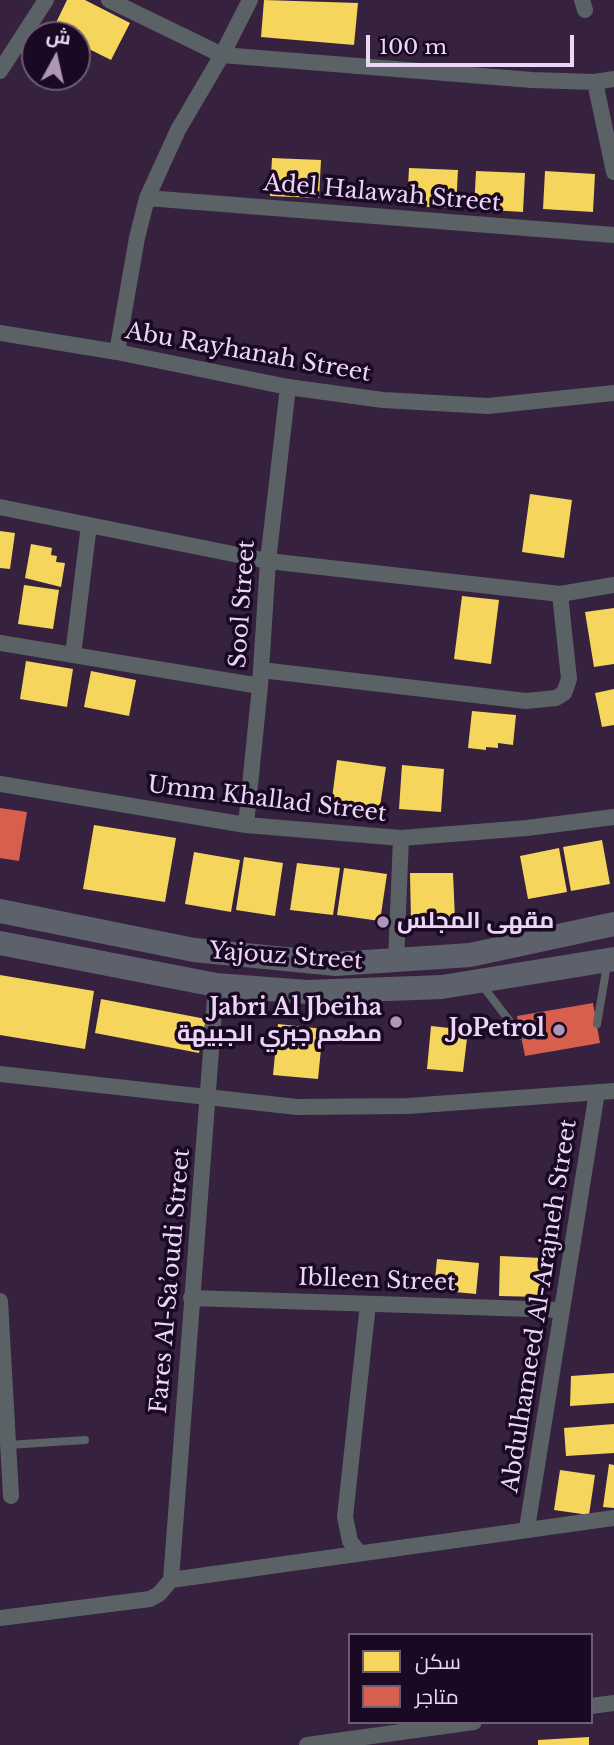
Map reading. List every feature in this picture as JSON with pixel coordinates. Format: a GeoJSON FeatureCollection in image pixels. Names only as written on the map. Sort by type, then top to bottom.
{"type":"FeatureCollection","features":[{"type":"Feature","properties":{"kind":"main road","name":"Yajouz Street"},"geometry":{"type":"LineString","coordinates":[[0,911],[238,957],[336,964],[470,955],[614,924]]}},
{"type":"Feature","properties":{"kind":"main road","name":"Yajouz Street"},"geometry":{"type":"LineString","coordinates":[[0,943],[216,985],[307,992],[355,992],[480,983],[611,959]]}},
{"type":"Feature","properties":{"kind":"street"},"geometry":{"type":"LineString","coordinates":[[0,71],[46,0]]}},
{"type":"Feature","properties":{"kind":"street"},"geometry":{"type":"LineString","coordinates":[[109,0],[222,55],[596,82],[614,79]]}},
{"type":"Feature","properties":{"kind":"street"},"geometry":{"type":"LineString","coordinates":[[117,352],[136,238],[147,198],[178,130],[222,55],[250,0]]}},
{"type":"Feature","properties":{"kind":"street"},"geometry":{"type":"LineString","coordinates":[[596,82],[614,172]]}},
{"type":"Feature","properties":{"kind":"street","name":"Adel Halawah Street"},"geometry":{"type":"LineString","coordinates":[[147,198],[614,235]]}},
{"type":"Feature","properties":{"kind":"street","name":"Abu Rayhanah Street"},"geometry":{"type":"LineString","coordinates":[[0,333],[117,352],[288,387],[383,400],[488,406],[614,393]]}},
{"type":"Feature","properties":{"kind":"street","name":"Sool Street"},"geometry":{"type":"LineString","coordinates":[[246,825],[261,678],[268,561],[288,387]]}},
{"type":"Feature","properties":{"kind":"street"},"geometry":{"type":"LineString","coordinates":[[0,507],[268,561],[560,594],[614,585]]}},
{"type":"Feature","properties":{"kind":"street"},"geometry":{"type":"LineString","coordinates":[[73,655],[89,526]]}},
{"type":"Feature","properties":{"kind":"street"},"geometry":{"type":"LineString","coordinates":[[0,643],[73,655],[261,678],[526,701],[556,698],[564,693],[569,679],[560,594]]}},
{"type":"Feature","properties":{"kind":"street","name":"Umm Khallad Street"},"geometry":{"type":"LineString","coordinates":[[0,784],[246,825],[401,838],[613,821]]}},
{"type":"Feature","properties":{"kind":"street"},"geometry":{"type":"LineString","coordinates":[[396,961],[401,838]]}},
{"type":"Feature","properties":{"kind":"street","name":"Fares Al-Sa’oudi Street"},"geometry":{"type":"LineString","coordinates":[[171,1580],[216,985]]}},
{"type":"Feature","properties":{"kind":"street"},"geometry":{"type":"LineString","coordinates":[[0,1074],[297,1107],[381,1107],[614,1091]]}},
{"type":"Feature","properties":{"kind":"street","name":"Abdulhameed Al-Arajneh Street"},"geometry":{"type":"LineString","coordinates":[[527,1528],[597,1092]]}},
{"type":"Feature","properties":{"kind":"street","name":"Iblleen Street"},"geometry":{"type":"LineString","coordinates":[[191,1298],[562,1310]]}},
{"type":"Feature","properties":{"kind":"street"},"geometry":{"type":"LineString","coordinates":[[0,1301],[11,1496]]}},
{"type":"Feature","properties":{"kind":"street"},"geometry":{"type":"LineString","coordinates":[[359,1553],[350,1541],[345,1517],[368,1304]]}},
{"type":"Feature","properties":{"kind":"street"},"geometry":{"type":"LineString","coordinates":[[0,1618],[150,1599],[159,1594],[171,1580],[527,1528],[614,1518]]}},
{"type":"Feature","properties":{"kind":"street"},"geometry":{"type":"LineString","coordinates":[[593,1706],[614,1703]]}},
{"type":"Feature","properties":{"kind":"street"},"geometry":{"type":"LineString","coordinates":[[307,1745],[459,1724]]}},
{"type":"Feature","properties":{"kind":"lane"},"geometry":{"type":"LineString","coordinates":[[597,1024],[611,959]]}},
{"type":"Feature","properties":{"kind":"lane"},"geometry":{"type":"LineString","coordinates":[[480,983],[521,1036]]}},
{"type":"Feature","properties":{"kind":"lane"},"geometry":{"type":"LineString","coordinates":[[8,1445],[85,1440]]}},
{"type":"Feature","properties":{"kind":"building: سكن"},"geometry":{"type":"Polygon","coordinates":[[[67,0],[85,0],[130,23],[111,60],[91,50],[91,21],[57,21],[67,0]]]}},
{"type":"Feature","properties":{"kind":"building: سكن"},"geometry":{"type":"Polygon","coordinates":[[[264,0],[358,3],[354,45],[261,37],[264,0]]]}},
{"type":"Feature","properties":{"kind":"building: سكن"},"geometry":{"type":"Polygon","coordinates":[[[272,158],[321,160],[319,198],[270,196],[272,158]]]}},
{"type":"Feature","properties":{"kind":"building: سكن"},"geometry":{"type":"Polygon","coordinates":[[[409,168],[458,170],[456,208],[407,206],[409,168]]]}},
{"type":"Feature","properties":{"kind":"building: سكن"},"geometry":{"type":"Polygon","coordinates":[[[476,171],[525,173],[523,212],[474,209],[476,171]]]}},
{"type":"Feature","properties":{"kind":"building: سكن"},"geometry":{"type":"Polygon","coordinates":[[[545,171],[595,174],[593,212],[543,209],[545,171]]]}},
{"type":"Feature","properties":{"kind":"building: سكن"},"geometry":{"type":"Polygon","coordinates":[[[530,494],[572,500],[564,558],[522,552],[530,494]]]}},
{"type":"Feature","properties":{"kind":"building: سكن"},"geometry":{"type":"Polygon","coordinates":[[[0,531],[15,533],[10,569],[0,568],[0,531]]]}},
{"type":"Feature","properties":{"kind":"building: سكن"},"geometry":{"type":"Polygon","coordinates":[[[31,544],[52,548],[51,555],[57,556],[56,562],[65,563],[61,587],[25,578],[31,544]]]}},
{"type":"Feature","properties":{"kind":"building: سكن"},"geometry":{"type":"Polygon","coordinates":[[[24,585],[59,590],[53,629],[18,624],[24,585]]]}},
{"type":"Feature","properties":{"kind":"building: سكن"},"geometry":{"type":"Polygon","coordinates":[[[462,596],[499,600],[491,664],[454,659],[462,596]]]}},
{"type":"Feature","properties":{"kind":"building: سكن"},"geometry":{"type":"Polygon","coordinates":[[[614,608],[614,664],[594,667],[585,612],[614,608]]]}},
{"type":"Feature","properties":{"kind":"building: سكن"},"geometry":{"type":"Polygon","coordinates":[[[26,661],[73,669],[67,707],[20,699],[26,661]]]}},
{"type":"Feature","properties":{"kind":"building: سكن"},"geometry":{"type":"Polygon","coordinates":[[[91,671],[136,680],[129,716],[84,707],[91,671]]]}},
{"type":"Feature","properties":{"kind":"building: سكن"},"geometry":{"type":"Polygon","coordinates":[[[614,689],[614,725],[602,727],[595,693],[614,689]]]}},
{"type":"Feature","properties":{"kind":"building: سكن"},"geometry":{"type":"Polygon","coordinates":[[[472,711],[516,715],[513,745],[498,743],[498,748],[486,747],[486,750],[468,748],[472,711]]]}},
{"type":"Feature","properties":{"kind":"building: سكن"},"geometry":{"type":"Polygon","coordinates":[[[337,760],[386,767],[379,813],[331,806],[337,760]]]}},
{"type":"Feature","properties":{"kind":"building: سكن"},"geometry":{"type":"Polygon","coordinates":[[[402,765],[444,769],[441,812],[399,809],[402,765]]]}},
{"type":"Feature","properties":{"kind":"building: سكن"},"geometry":{"type":"Polygon","coordinates":[[[94,825],[176,838],[165,902],[83,889],[94,825]]]}},
{"type":"Feature","properties":{"kind":"building: سكن"},"geometry":{"type":"Polygon","coordinates":[[[602,840],[610,884],[571,891],[563,847],[602,840]]]}},
{"type":"Feature","properties":{"kind":"building: سكن"},"geometry":{"type":"Polygon","coordinates":[[[559,848],[567,892],[528,899],[520,856],[559,848]]]}},
{"type":"Feature","properties":{"kind":"building: سكن"},"geometry":{"type":"Polygon","coordinates":[[[194,852],[240,860],[231,912],[185,904],[194,852]]]}},
{"type":"Feature","properties":{"kind":"building: سكن"},"geometry":{"type":"Polygon","coordinates":[[[244,857],[283,863],[275,916],[236,910],[244,857]]]}},
{"type":"Feature","properties":{"kind":"building: سكن"},"geometry":{"type":"Polygon","coordinates":[[[297,863],[340,868],[333,915],[290,910],[297,863]]]}},
{"type":"Feature","properties":{"kind":"building: سكن"},"geometry":{"type":"Polygon","coordinates":[[[344,868],[387,874],[380,921],[337,915],[344,868]]]}},
{"type":"Feature","properties":{"kind":"building: سكن"},"geometry":{"type":"Polygon","coordinates":[[[410,873],[453,873],[455,920],[411,921],[410,873]]]}},
{"type":"Feature","properties":{"kind":"building: سكن"},"geometry":{"type":"Polygon","coordinates":[[[0,975],[94,991],[85,1049],[0,1035],[0,975]]]}},
{"type":"Feature","properties":{"kind":"building: سكن"},"geometry":{"type":"Polygon","coordinates":[[[101,999],[206,1019],[199,1053],[95,1033],[101,999]]]}},
{"type":"Feature","properties":{"kind":"building: سكن"},"geometry":{"type":"Polygon","coordinates":[[[278,1024],[323,1029],[318,1079],[273,1075],[278,1024]]]}},
{"type":"Feature","properties":{"kind":"building: سكن"},"geometry":{"type":"Polygon","coordinates":[[[431,1026],[468,1030],[463,1072],[427,1069],[431,1026]]]}},
{"type":"Feature","properties":{"kind":"building: سكن"},"geometry":{"type":"Polygon","coordinates":[[[500,1256],[542,1258],[541,1297],[499,1296],[500,1256]]]}},
{"type":"Feature","properties":{"kind":"building: سكن"},"geometry":{"type":"Polygon","coordinates":[[[437,1259],[479,1263],[476,1294],[434,1290],[437,1259]]]}},
{"type":"Feature","properties":{"kind":"building: سكن"},"geometry":{"type":"Polygon","coordinates":[[[614,1373],[614,1403],[570,1406],[571,1376],[614,1373]]]}},
{"type":"Feature","properties":{"kind":"building: سكن"},"geometry":{"type":"Polygon","coordinates":[[[614,1424],[614,1453],[566,1456],[564,1428],[614,1424]]]}},
{"type":"Feature","properties":{"kind":"building: سكن"},"geometry":{"type":"Polygon","coordinates":[[[609,1464],[614,1465],[614,1508],[603,1507],[609,1464]]]}},
{"type":"Feature","properties":{"kind":"building: سكن"},"geometry":{"type":"Polygon","coordinates":[[[560,1470],[595,1475],[589,1515],[554,1510],[560,1470]]]}},
{"type":"Feature","properties":{"kind":"building: سكن"},"geometry":{"type":"Polygon","coordinates":[[[589,1737],[589,1745],[538,1745],[538,1740],[589,1737]]]}},
{"type":"Feature","properties":{"kind":"building: متاجر"},"geometry":{"type":"Polygon","coordinates":[[[0,808],[27,812],[19,861],[0,858],[0,808]]]}},
{"type":"Feature","properties":{"kind":"building: متاجر","name":"JoPetrol"},"geometry":{"type":"Polygon","coordinates":[[[593,1003],[600,1043],[525,1056],[517,1016],[593,1003]]]}},
{"type":"Feature","properties":{"kind":"place","name":"مقهى المجلس"},"geometry":{"type":"Point","coordinates":[383,922]}},
{"type":"Feature","properties":{"kind":"place","name":"Jabri Al Jbeiha مطعم جبري الجبيهة"},"geometry":{"type":"Point","coordinates":[396,1022]}},
{"type":"Feature","properties":{"kind":"place","name":"JoPetrol"},"geometry":{"type":"Point","coordinates":[559,1030]}}]}
